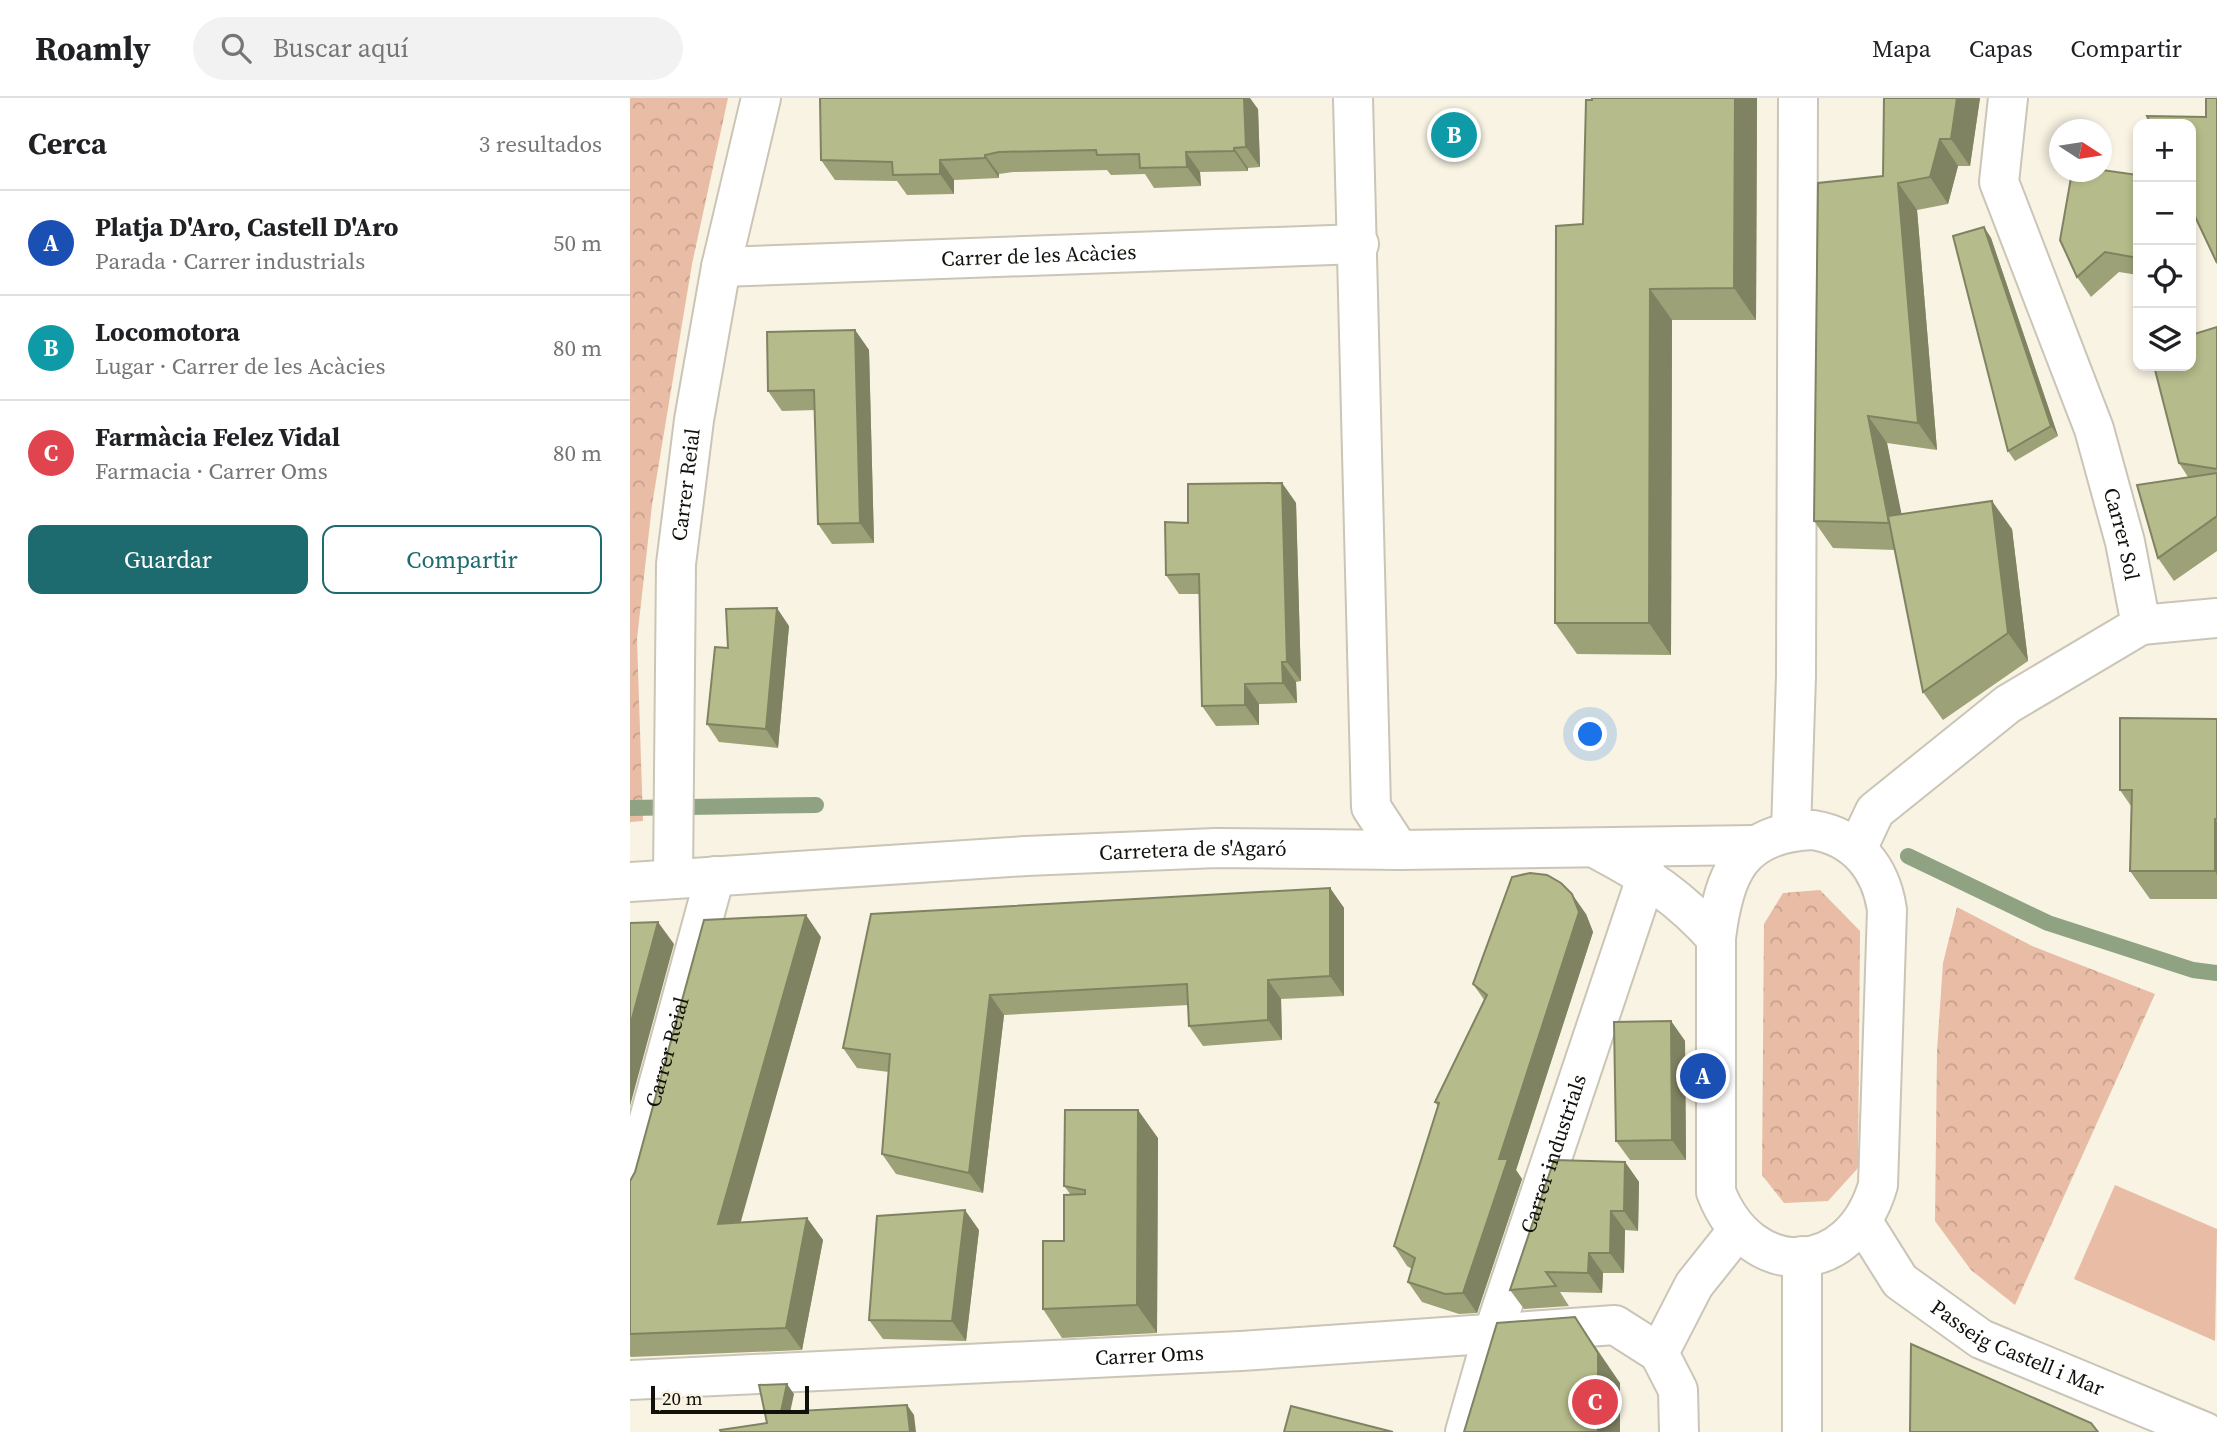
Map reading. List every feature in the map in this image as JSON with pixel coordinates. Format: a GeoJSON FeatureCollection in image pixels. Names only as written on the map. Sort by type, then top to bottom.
{"type":"FeatureCollection","features":[{"type":"Feature","properties":{"kind":"street","name":"Carrer Reial"},"geometry":{"type":"LineString","coordinates":[[673,878],[676,564],[694,420],[721,267],[761,98]]}},
{"type":"Feature","properties":{"kind":"street"},"geometry":{"type":"LineString","coordinates":[[1353,98],[1359,244],[1371,807],[1399,850]]}},
{"type":"Feature","properties":{"kind":"street"},"geometry":{"type":"LineString","coordinates":[[1791,831],[1796,676],[1798,98]]}},
{"type":"Feature","properties":{"kind":"street","name":"Carrer Sol"},"geometry":{"type":"LineString","coordinates":[[2008,98],[1999,183],[2094,429],[2125,542],[2141,625]]}},
{"type":"Feature","properties":{"kind":"street","name":"Carrer de les Acàcies"},"geometry":{"type":"LineString","coordinates":[[721,267],[1359,244]]}},
{"type":"Feature","properties":{"kind":"street"},"geometry":{"type":"LineString","coordinates":[[1857,849],[1875,811],[2008,704],[2141,625],[2217,618]]}},
{"type":"Feature","properties":{"kind":"street"},"geometry":{"type":"LineString","coordinates":[[1791,831],[1825,832],[1857,849],[1875,870],[1884,892],[1887,910],[1878,1185],[1863,1222],[1836,1246],[1802,1256],[1784,1256],[1764,1250],[1737,1231],[1725,1216],[1716,1192],[1716,938],[1721,897],[1728,878],[1741,857],[1755,845],[1791,831]]}},
{"type":"Feature","properties":{"kind":"street","name":"Carretera de s'Agaró"},"geometry":{"type":"LineString","coordinates":[[630,882],[1216,848],[1399,850],[1755,845]]}},
{"type":"Feature","properties":{"kind":"street"},"geometry":{"type":"LineString","coordinates":[[1595,848],[1647,876],[1694,914],[1716,938]]}},
{"type":"Feature","properties":{"kind":"street","name":"Carrer Reial"},"geometry":{"type":"LineString","coordinates":[[630,1189],[715,876]]}},
{"type":"Feature","properties":{"kind":"street","name":"Carrer industrials"},"geometry":{"type":"LineString","coordinates":[[1465,1432],[1493,1334],[1647,876]]}},
{"type":"Feature","properties":{"kind":"street","name":"Passeig Castell i Mar"},"geometry":{"type":"LineString","coordinates":[[1863,1222],[1900,1281],[1981,1339],[2205,1432]]}},
{"type":"Feature","properties":{"kind":"street"},"geometry":{"type":"LineString","coordinates":[[1679,1432],[1678,1390],[1659,1353],[1694,1285],[1737,1231]]}},
{"type":"Feature","properties":{"kind":"street"},"geometry":{"type":"LineString","coordinates":[[1802,1256],[1802,1432]]}},
{"type":"Feature","properties":{"kind":"street","name":"Carrer Oms"},"geometry":{"type":"LineString","coordinates":[[630,1380],[1241,1351],[1615,1325],[1659,1353]]}},
{"type":"Feature","properties":{"kind":"green space"},"geometry":{"type":"Polygon","coordinates":[[[630,98],[728,98],[692,264],[652,505],[637,639],[643,821],[630,822],[630,98]]]}},
{"type":"Feature","properties":{"kind":"green space"},"geometry":{"type":"Polygon","coordinates":[[[1820,890],[1860,931],[1858,1168],[1828,1201],[1784,1203],[1762,1175],[1764,924],[1783,893],[1820,890]]]}},
{"type":"Feature","properties":{"kind":"green space"},"geometry":{"type":"Polygon","coordinates":[[[1957,907],[2032,946],[2155,994],[2015,1305],[1971,1270],[1935,1221],[1937,1051],[1943,963],[1957,907]]]}},
{"type":"Feature","properties":{"kind":"green space"},"geometry":{"type":"Polygon","coordinates":[[[2115,1185],[2217,1229],[2215,1341],[2074,1279],[2115,1185]]]}},
{"type":"Feature","properties":{"kind":"building"},"geometry":{"type":"Polygon","coordinates":[[[820,98],[1244,98],[1246,147],[1234,148],[1234,151],[1186,152],[1187,167],[1140,168],[1139,154],[1097,155],[1096,150],[999,152],[985,155],[985,158],[940,160],[940,174],[893,175],[892,162],[821,160],[820,98]]]}},
{"type":"Feature","properties":{"kind":"building"},"geometry":{"type":"Polygon","coordinates":[[[1735,98],[1734,288],[1650,289],[1649,623],[1555,623],[1556,226],[1583,224],[1586,100],[1735,98]]]}},
{"type":"Feature","properties":{"kind":"building"},"geometry":{"type":"Polygon","coordinates":[[[1884,98],[1957,98],[1951,139],[1940,139],[1930,177],[1898,183],[1918,423],[1868,416],[1889,523],[1814,521],[1818,183],[1883,176],[1884,98]]]}},
{"type":"Feature","properties":{"kind":"building"},"geometry":{"type":"Polygon","coordinates":[[[2206,98],[2217,98],[2217,263],[2196,219],[2196,119],[2148,119],[2147,116],[2206,117],[2206,98]]]}},
{"type":"Feature","properties":{"kind":"building"},"geometry":{"type":"Polygon","coordinates":[[[2112,171],[2133,174],[2133,257],[2105,252],[2077,277],[2060,240],[2070,182],[2112,182],[2112,171]]]}},
{"type":"Feature","properties":{"kind":"building"},"geometry":{"type":"Polygon","coordinates":[[[1984,227],[2051,426],[2008,451],[1953,236],[1984,227]]]}},
{"type":"Feature","properties":{"kind":"building"},"geometry":{"type":"Polygon","coordinates":[[[2217,327],[2217,469],[2179,463],[2155,371],[2196,371],[2196,333],[2217,327]]]}},
{"type":"Feature","properties":{"kind":"building"},"geometry":{"type":"Polygon","coordinates":[[[855,330],[860,523],[818,524],[814,390],[768,391],[767,332],[855,330]]]}},
{"type":"Feature","properties":{"kind":"building"},"geometry":{"type":"Polygon","coordinates":[[[2217,473],[2217,516],[2158,558],[2137,485],[2217,473]]]}},
{"type":"Feature","properties":{"kind":"building"},"geometry":{"type":"Polygon","coordinates":[[[1282,483],[1287,662],[1282,662],[1283,683],[1245,684],[1245,705],[1202,706],[1199,574],[1166,575],[1165,522],[1188,523],[1188,484],[1282,483]]]}},
{"type":"Feature","properties":{"kind":"building"},"geometry":{"type":"Polygon","coordinates":[[[1992,501],[2008,633],[1923,692],[1888,516],[1992,501]]]}},
{"type":"Feature","properties":{"kind":"building"},"geometry":{"type":"Polygon","coordinates":[[[777,608],[766,729],[707,724],[715,647],[728,648],[726,609],[777,608]]]}},
{"type":"Feature","properties":{"kind":"building"},"geometry":{"type":"Polygon","coordinates":[[[2120,718],[2217,719],[2215,871],[2130,871],[2132,790],[2120,790],[2120,718]]]}},
{"type":"Feature","properties":{"kind":"building"},"geometry":{"type":"Polygon","coordinates":[[[1530,873],[1547,875],[1561,883],[1572,894],[1579,912],[1499,1159],[1508,1159],[1463,1293],[1445,1294],[1408,1282],[1415,1258],[1394,1246],[1439,1103],[1435,1102],[1487,995],[1473,984],[1512,877],[1530,873]]]}},
{"type":"Feature","properties":{"kind":"building"},"geometry":{"type":"Polygon","coordinates":[[[1330,888],[1330,976],[1268,980],[1268,1020],[1189,1026],[1187,984],[990,995],[969,1173],[882,1154],[890,1054],[843,1048],[871,914],[1330,888]]]}},
{"type":"Feature","properties":{"kind":"building"},"geometry":{"type":"Polygon","coordinates":[[[806,915],[718,1224],[807,1218],[786,1328],[630,1334],[630,1181],[635,1172],[704,920],[806,915]]]}},
{"type":"Feature","properties":{"kind":"building"},"geometry":{"type":"Polygon","coordinates":[[[658,922],[630,1026],[630,923],[658,922]]]}},
{"type":"Feature","properties":{"kind":"building"},"geometry":{"type":"Polygon","coordinates":[[[1671,1021],[1672,1140],[1616,1141],[1614,1022],[1671,1021]]]}},
{"type":"Feature","properties":{"kind":"building"},"geometry":{"type":"Polygon","coordinates":[[[1065,1110],[1138,1110],[1137,1305],[1043,1309],[1043,1241],[1064,1241],[1064,1195],[1085,1194],[1085,1190],[1064,1186],[1065,1110]]]}},
{"type":"Feature","properties":{"kind":"building"},"geometry":{"type":"Polygon","coordinates":[[[1554,1160],[1625,1162],[1624,1211],[1611,1211],[1610,1253],[1589,1253],[1588,1273],[1546,1272],[1556,1286],[1510,1290],[1554,1160]]]}},
{"type":"Feature","properties":{"kind":"building"},"geometry":{"type":"Polygon","coordinates":[[[965,1210],[952,1321],[869,1320],[877,1216],[965,1210]]]}},
{"type":"Feature","properties":{"kind":"building"},"geometry":{"type":"Polygon","coordinates":[[[1575,1317],[1598,1353],[1598,1432],[1464,1432],[1497,1323],[1575,1317]]]}},
{"type":"Feature","properties":{"kind":"building"},"geometry":{"type":"Polygon","coordinates":[[[1911,1344],[2091,1423],[2098,1432],[1910,1432],[1911,1344]]]}},
{"type":"Feature","properties":{"kind":"building"},"geometry":{"type":"Polygon","coordinates":[[[787,1384],[781,1412],[907,1405],[910,1432],[721,1432],[720,1430],[767,1423],[759,1385],[787,1384]]]}},
{"type":"Feature","properties":{"kind":"building"},"geometry":{"type":"Polygon","coordinates":[[[1291,1406],[1393,1432],[1284,1432],[1291,1406]]]}},
{"type":"Feature","properties":{"kind":"waterway"},"geometry":{"type":"LineString","coordinates":[[630,808],[816,805]]}},
{"type":"Feature","properties":{"kind":"waterway"},"geometry":{"type":"LineString","coordinates":[[1908,856],[2048,923],[2193,970],[2217,973]]}},
{"type":"Feature","properties":{"kind":"place","name":"Locomotora"},"geometry":{"type":"Point","coordinates":[1454,135]}},
{"type":"Feature","properties":{"kind":"place","name":"Platja D'Aro, Castell D'Aro"},"geometry":{"type":"Point","coordinates":[1703,1076]}},
{"type":"Feature","properties":{"kind":"place","name":"Farmàcia Felez Vidal"},"geometry":{"type":"Point","coordinates":[1595,1402]}}]}
